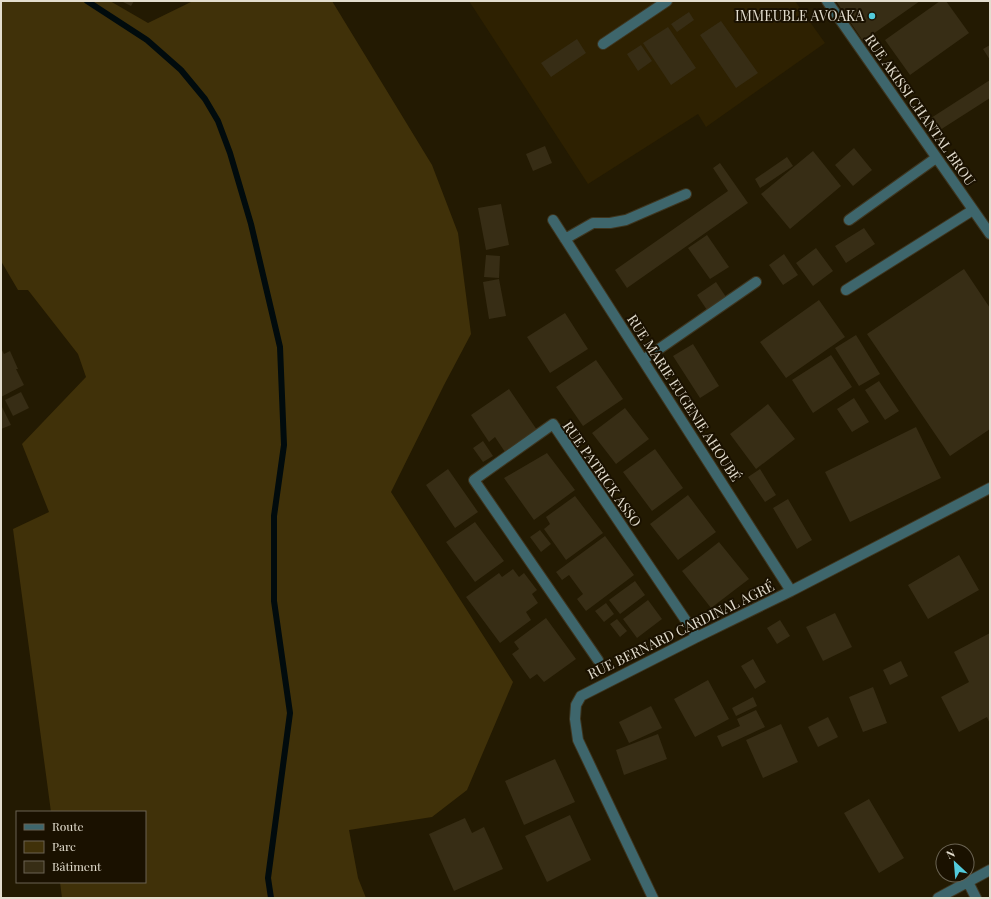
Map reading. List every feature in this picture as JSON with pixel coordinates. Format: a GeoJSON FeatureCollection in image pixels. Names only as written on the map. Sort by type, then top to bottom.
{"type":"FeatureCollection","features":[{"type":"Feature","properties":{"kind":"street"},"geometry":{"type":"LineString","coordinates":[[603,44],[667,1]]}},
{"type":"Feature","properties":{"kind":"street","name":"RUE AKISSI CHANTAL BROU"},"geometry":{"type":"LineString","coordinates":[[827,1],[990,234]]}},
{"type":"Feature","properties":{"kind":"street"},"geometry":{"type":"LineString","coordinates":[[850,220],[936,158]]}},
{"type":"Feature","properties":{"kind":"street"},"geometry":{"type":"LineString","coordinates":[[565,239],[593,223],[610,223],[626,220],[686,194]]}},
{"type":"Feature","properties":{"kind":"street"},"geometry":{"type":"LineString","coordinates":[[846,290],[973,210]]}},
{"type":"Feature","properties":{"kind":"street","name":"RUE MARIE EUGENIE AHOUBÉ"},"geometry":{"type":"LineString","coordinates":[[553,220],[791,591]]}},
{"type":"Feature","properties":{"kind":"street"},"geometry":{"type":"LineString","coordinates":[[643,360],[756,282]]}},
{"type":"Feature","properties":{"kind":"street","name":"RUE PATRICK ASSO"},"geometry":{"type":"LineString","coordinates":[[598,660],[474,480],[553,424],[697,637]]}},
{"type":"Feature","properties":{"kind":"street","name":"RUE BERNARD CARDINAL AGRÉ"},"geometry":{"type":"LineString","coordinates":[[653,898],[578,740],[576,705],[581,696],[791,591],[990,488]]}},
{"type":"Feature","properties":{"kind":"street"},"geometry":{"type":"LineString","coordinates":[[975,878],[990,870]]}},
{"type":"Feature","properties":{"kind":"street"},"geometry":{"type":"LineString","coordinates":[[938,898],[966,883]]}},
{"type":"Feature","properties":{"kind":"street"},"geometry":{"type":"LineString","coordinates":[[968,883],[976,898]]}},
{"type":"Feature","properties":{"kind":"shaded area"},"geometry":{"type":"Polygon","coordinates":[[[469,1],[795,1],[825,43],[706,127],[698,114],[588,184],[469,1]]]}},
{"type":"Feature","properties":{"kind":"green space"},"geometry":{"type":"Polygon","coordinates":[[[1,1],[110,1],[148,23],[193,1],[332,1],[432,165],[458,233],[471,334],[391,492],[513,682],[467,790],[432,817],[349,830],[358,878],[366,898],[62,898],[60,883],[146,883],[146,811],[51,811],[13,529],[49,512],[22,444],[86,377],[78,354],[28,290],[18,290],[1,261],[1,1]]]}},
{"type":"Feature","properties":{"kind":"building"},"geometry":{"type":"Polygon","coordinates":[[[121,1],[134,1],[131,6],[121,1]]]}},
{"type":"Feature","properties":{"kind":"building","name":"IMMEUBLE AVOAKA"},"geometry":{"type":"Polygon","coordinates":[[[836,1],[920,1],[863,41],[836,1]]]}},
{"type":"Feature","properties":{"kind":"building"},"geometry":{"type":"Polygon","coordinates":[[[940,1],[946,1],[969,33],[910,75],[885,40],[940,1]]]}},
{"type":"Feature","properties":{"kind":"building"},"geometry":{"type":"Polygon","coordinates":[[[689,12],[694,20],[677,32],[671,24],[689,12]]]}},
{"type":"Feature","properties":{"kind":"building"},"geometry":{"type":"Polygon","coordinates":[[[721,21],[758,73],[736,88],[700,35],[721,21]]]}},
{"type":"Feature","properties":{"kind":"building"},"geometry":{"type":"Polygon","coordinates":[[[668,27],[696,68],[671,85],[643,43],[668,27]]]}},
{"type":"Feature","properties":{"kind":"building"},"geometry":{"type":"Polygon","coordinates":[[[577,39],[586,53],[551,77],[541,63],[577,39]]]}},
{"type":"Feature","properties":{"kind":"building"},"geometry":{"type":"Polygon","coordinates":[[[641,45],[652,61],[638,71],[627,54],[641,45]]]}},
{"type":"Feature","properties":{"kind":"building"},"geometry":{"type":"Polygon","coordinates":[[[990,45],[990,60],[983,49],[990,45]]]}},
{"type":"Feature","properties":{"kind":"building"},"geometry":{"type":"Polygon","coordinates":[[[990,80],[990,98],[940,130],[931,118],[990,80]]]}},
{"type":"Feature","properties":{"kind":"building"},"geometry":{"type":"Polygon","coordinates":[[[545,146],[552,163],[533,171],[526,154],[545,146]]]}},
{"type":"Feature","properties":{"kind":"building"},"geometry":{"type":"Polygon","coordinates":[[[854,148],[872,170],[853,186],[835,165],[854,148]]]}},
{"type":"Feature","properties":{"kind":"building"},"geometry":{"type":"Polygon","coordinates":[[[813,151],[841,186],[790,229],[761,194],[813,151]]]}},
{"type":"Feature","properties":{"kind":"building"},"geometry":{"type":"Polygon","coordinates":[[[787,157],[793,166],[760,188],[755,179],[787,157]]]}},
{"type":"Feature","properties":{"kind":"building"},"geometry":{"type":"Polygon","coordinates":[[[720,163],[748,203],[627,288],[615,270],[728,191],[713,168],[720,163]]]}},
{"type":"Feature","properties":{"kind":"building"},"geometry":{"type":"Polygon","coordinates":[[[501,204],[509,245],[486,250],[478,208],[501,204]]]}},
{"type":"Feature","properties":{"kind":"building"},"geometry":{"type":"Polygon","coordinates":[[[864,228],[875,244],[846,263],[835,246],[864,228]]]}},
{"type":"Feature","properties":{"kind":"building"},"geometry":{"type":"Polygon","coordinates":[[[707,235],[729,267],[710,279],[688,248],[707,235]]]}},
{"type":"Feature","properties":{"kind":"building"},"geometry":{"type":"Polygon","coordinates":[[[816,248],[833,271],[813,286],[796,263],[816,248]]]}},
{"type":"Feature","properties":{"kind":"building"},"geometry":{"type":"Polygon","coordinates":[[[784,254],[798,275],[783,285],[769,265],[784,254]]]}},
{"type":"Feature","properties":{"kind":"building"},"geometry":{"type":"Polygon","coordinates":[[[486,255],[500,256],[499,278],[484,277],[486,255]]]}},
{"type":"Feature","properties":{"kind":"building"},"geometry":{"type":"Polygon","coordinates":[[[964,269],[990,308],[990,429],[950,456],[867,334],[964,269]]]}},
{"type":"Feature","properties":{"kind":"building"},"geometry":{"type":"Polygon","coordinates":[[[499,279],[506,316],[489,319],[483,282],[499,279]]]}},
{"type":"Feature","properties":{"kind":"building"},"geometry":{"type":"Polygon","coordinates":[[[716,282],[726,297],[707,310],[697,295],[716,282]]]}},
{"type":"Feature","properties":{"kind":"building"},"geometry":{"type":"Polygon","coordinates":[[[819,300],[845,337],[786,378],[760,342],[819,300]]]}},
{"type":"Feature","properties":{"kind":"building"},"geometry":{"type":"Polygon","coordinates":[[[565,313],[588,349],[550,373],[527,337],[565,313]]]}},
{"type":"Feature","properties":{"kind":"building"},"geometry":{"type":"Polygon","coordinates":[[[856,335],[880,374],[859,386],[835,348],[856,335]]]}},
{"type":"Feature","properties":{"kind":"building"},"geometry":{"type":"Polygon","coordinates":[[[693,344],[719,386],[700,398],[673,356],[693,344]]]}},
{"type":"Feature","properties":{"kind":"building"},"geometry":{"type":"Polygon","coordinates":[[[1,348],[4,354],[10,351],[18,369],[16,369],[24,385],[1,397],[1,348]]]}},
{"type":"Feature","properties":{"kind":"building"},"geometry":{"type":"Polygon","coordinates":[[[831,355],[852,387],[813,413],[792,380],[831,355]]]}},
{"type":"Feature","properties":{"kind":"building"},"geometry":{"type":"Polygon","coordinates":[[[596,360],[623,399],[583,426],[556,387],[596,360]]]}},
{"type":"Feature","properties":{"kind":"building"},"geometry":{"type":"Polygon","coordinates":[[[879,381],[899,411],[885,420],[865,390],[879,381]]]}},
{"type":"Feature","properties":{"kind":"building"},"geometry":{"type":"Polygon","coordinates":[[[509,389],[537,430],[505,452],[495,437],[489,442],[471,415],[509,389]]]}},
{"type":"Feature","properties":{"kind":"building"},"geometry":{"type":"Polygon","coordinates":[[[21,392],[29,408],[13,416],[5,400],[21,392]]]}},
{"type":"Feature","properties":{"kind":"building"},"geometry":{"type":"Polygon","coordinates":[[[854,398],[869,422],[852,432],[837,409],[854,398]]]}},
{"type":"Feature","properties":{"kind":"building"},"geometry":{"type":"Polygon","coordinates":[[[768,404],[795,439],[756,469],[730,434],[768,404]]]}},
{"type":"Feature","properties":{"kind":"building"},"geometry":{"type":"Polygon","coordinates":[[[1,405],[11,425],[1,429],[1,405]]]}},
{"type":"Feature","properties":{"kind":"building"},"geometry":{"type":"Polygon","coordinates":[[[625,408],[649,439],[616,464],[592,433],[625,408]]]}},
{"type":"Feature","properties":{"kind":"building"},"geometry":{"type":"Polygon","coordinates":[[[916,427],[941,478],[850,522],[825,472],[916,427]]]}},
{"type":"Feature","properties":{"kind":"building"},"geometry":{"type":"Polygon","coordinates":[[[483,441],[493,456],[483,462],[473,448],[483,441]]]}},
{"type":"Feature","properties":{"kind":"building"},"geometry":{"type":"Polygon","coordinates":[[[655,449],[683,488],[652,511],[623,472],[655,449]]]}},
{"type":"Feature","properties":{"kind":"building"},"geometry":{"type":"Polygon","coordinates":[[[547,453],[575,490],[534,520],[504,478],[547,453]]]}},
{"type":"Feature","properties":{"kind":"building"},"geometry":{"type":"Polygon","coordinates":[[[448,469],[478,512],[455,528],[426,485],[448,469]]]}},
{"type":"Feature","properties":{"kind":"building"},"geometry":{"type":"Polygon","coordinates":[[[760,469],[776,495],[765,502],[748,477],[760,469]]]}},
{"type":"Feature","properties":{"kind":"building"},"geometry":{"type":"Polygon","coordinates":[[[688,495],[716,532],[678,560],[650,524],[688,495]]]}},
{"type":"Feature","properties":{"kind":"building"},"geometry":{"type":"Polygon","coordinates":[[[575,496],[603,533],[566,560],[544,529],[550,524],[546,517],[575,496]]]}},
{"type":"Feature","properties":{"kind":"building"},"geometry":{"type":"Polygon","coordinates":[[[788,499],[812,540],[797,549],[773,508],[788,499]]]}},
{"type":"Feature","properties":{"kind":"building"},"geometry":{"type":"Polygon","coordinates":[[[475,522],[504,561],[475,582],[446,542],[475,522]]]}},
{"type":"Feature","properties":{"kind":"building"},"geometry":{"type":"Polygon","coordinates":[[[540,530],[551,544],[541,552],[530,537],[540,530]]]}},
{"type":"Feature","properties":{"kind":"building"},"geometry":{"type":"Polygon","coordinates":[[[605,536],[634,575],[586,611],[577,599],[583,594],[569,575],[562,580],[556,572],[605,536]]]}},
{"type":"Feature","properties":{"kind":"building"},"geometry":{"type":"Polygon","coordinates":[[[719,542],[749,579],[711,608],[682,571],[719,542]]]}},
{"type":"Feature","properties":{"kind":"building"},"geometry":{"type":"Polygon","coordinates":[[[959,555],[979,590],[928,619],[908,585],[959,555]]]}},
{"type":"Feature","properties":{"kind":"building"},"geometry":{"type":"Polygon","coordinates":[[[513,569],[519,577],[524,573],[537,590],[532,594],[538,603],[526,612],[531,620],[500,643],[466,597],[499,573],[502,577],[513,569]]]}},
{"type":"Feature","properties":{"kind":"building"},"geometry":{"type":"Polygon","coordinates":[[[635,581],[645,595],[620,614],[609,600],[635,581]]]}},
{"type":"Feature","properties":{"kind":"building"},"geometry":{"type":"Polygon","coordinates":[[[648,600],[662,619],[637,638],[623,619],[648,600]]]}},
{"type":"Feature","properties":{"kind":"building"},"geometry":{"type":"Polygon","coordinates":[[[606,603],[614,614],[604,622],[595,611],[606,603]]]}},
{"type":"Feature","properties":{"kind":"building"},"geometry":{"type":"Polygon","coordinates":[[[835,613],[852,647],[823,661],[806,627],[835,613]]]}},
{"type":"Feature","properties":{"kind":"building"},"geometry":{"type":"Polygon","coordinates":[[[546,618],[576,659],[544,682],[537,674],[530,679],[512,654],[519,649],[514,642],[546,618]]]}},
{"type":"Feature","properties":{"kind":"building"},"geometry":{"type":"Polygon","coordinates":[[[617,619],[627,631],[620,637],[610,624],[617,619]]]}},
{"type":"Feature","properties":{"kind":"building"},"geometry":{"type":"Polygon","coordinates":[[[780,620],[790,636],[777,644],[767,628],[780,620]]]}},
{"type":"Feature","properties":{"kind":"building"},"geometry":{"type":"Polygon","coordinates":[[[990,633],[990,724],[987,717],[959,732],[941,697],[969,682],[954,652],[990,633]]]}},
{"type":"Feature","properties":{"kind":"building"},"geometry":{"type":"Polygon","coordinates":[[[753,659],[766,682],[755,689],[741,666],[753,659]]]}},
{"type":"Feature","properties":{"kind":"building"},"geometry":{"type":"Polygon","coordinates":[[[901,661],[908,676],[890,685],[883,670],[901,661]]]}},
{"type":"Feature","properties":{"kind":"building"},"geometry":{"type":"Polygon","coordinates":[[[708,680],[729,719],[695,737],[674,699],[708,680]]]}},
{"type":"Feature","properties":{"kind":"building"},"geometry":{"type":"Polygon","coordinates":[[[873,687],[887,723],[863,732],[849,697],[873,687]]]}},
{"type":"Feature","properties":{"kind":"building"},"geometry":{"type":"Polygon","coordinates":[[[753,697],[757,706],[736,716],[732,708],[753,697]]]}},
{"type":"Feature","properties":{"kind":"building"},"geometry":{"type":"Polygon","coordinates":[[[651,706],[662,728],[629,743],[619,722],[651,706]]]}},
{"type":"Feature","properties":{"kind":"building"},"geometry":{"type":"Polygon","coordinates":[[[756,710],[765,727],[722,747],[717,736],[740,726],[737,719],[756,710]]]}},
{"type":"Feature","properties":{"kind":"building"},"geometry":{"type":"Polygon","coordinates":[[[828,717],[838,737],[818,747],[808,727],[828,717]]]}},
{"type":"Feature","properties":{"kind":"building"},"geometry":{"type":"Polygon","coordinates":[[[781,724],[798,762],[763,778],[746,740],[781,724]]]}},
{"type":"Feature","properties":{"kind":"building"},"geometry":{"type":"Polygon","coordinates":[[[658,734],[667,759],[624,775],[616,750],[658,734]]]}},
{"type":"Feature","properties":{"kind":"building"},"geometry":{"type":"Polygon","coordinates":[[[555,759],[575,802],[524,825],[505,781],[555,759]]]}},
{"type":"Feature","properties":{"kind":"building"},"geometry":{"type":"Polygon","coordinates":[[[869,799],[904,858],[879,873],[844,813],[869,799]]]}},
{"type":"Feature","properties":{"kind":"building"},"geometry":{"type":"Polygon","coordinates":[[[570,815],[591,860],[547,882],[525,836],[570,815]]]}},
{"type":"Feature","properties":{"kind":"building"},"geometry":{"type":"Polygon","coordinates":[[[465,818],[472,833],[484,827],[503,869],[454,891],[429,834],[465,818]]]}},
{"type":"Feature","properties":{"kind":"waterway"},"geometry":{"type":"LineString","coordinates":[[87,1],[147,40],[181,70],[205,99],[218,121],[230,153],[251,224],[280,347],[284,445],[274,516],[274,601],[290,713],[268,878],[271,898]]}},
{"type":"Feature","properties":{"kind":"place","name":"IMMEUBLE AVOAKA"},"geometry":{"type":"Point","coordinates":[872,16]}}]}
